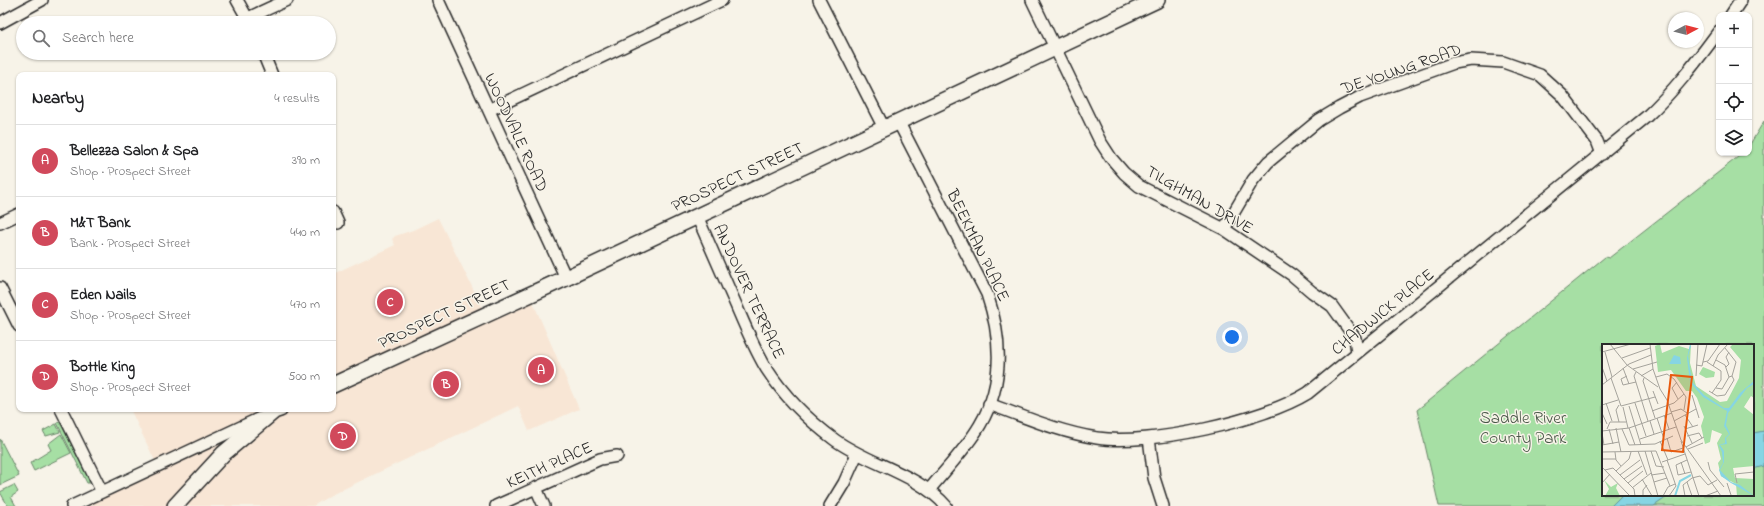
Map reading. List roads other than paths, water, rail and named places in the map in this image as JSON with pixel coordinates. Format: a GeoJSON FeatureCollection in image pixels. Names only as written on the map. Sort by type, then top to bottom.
{"type":"FeatureCollection","features":[{"type":"Feature","properties":{"kind":"main road","name":"PROSPECT STREET"},"geometry":{"type":"LineString","coordinates":[[336,383],[566,278],[1157,0]]}},
{"type":"Feature","properties":{"kind":"main road"},"geometry":{"type":"LineString","coordinates":[[175,506],[223,454],[275,412]]}},
{"type":"Feature","properties":{"kind":"street"},"geometry":{"type":"LineString","coordinates":[[0,23],[42,0]]}},
{"type":"Feature","properties":{"kind":"street"},"geometry":{"type":"LineString","coordinates":[[237,0],[246,16]]}},
{"type":"Feature","properties":{"kind":"street"},"geometry":{"type":"LineString","coordinates":[[258,16],[287,0]]}},
{"type":"Feature","properties":{"kind":"street","name":"WOODVALE ROAD"},"geometry":{"type":"LineString","coordinates":[[438,0],[566,278]]}},
{"type":"Feature","properties":{"kind":"street"},"geometry":{"type":"LineString","coordinates":[[489,110],[722,0]]}},
{"type":"Feature","properties":{"kind":"street"},"geometry":{"type":"LineString","coordinates":[[819,0],[884,128]]}},
{"type":"Feature","properties":{"kind":"street","name":"TILGHMAN DRIVE"},"geometry":{"type":"LineString","coordinates":[[1032,0],[1056,47],[1100,141],[1111,158],[1124,173],[1139,186],[1224,229],[1292,275],[1332,306],[1356,338],[1357,352]]}},
{"type":"Feature","properties":{"kind":"street"},"geometry":{"type":"LineString","coordinates":[[1733,12],[1741,0]]}},
{"type":"Feature","properties":{"kind":"street","name":"CHADWICK PLACE"},"geometry":{"type":"LineString","coordinates":[[989,404],[1074,434],[1124,440],[1150,438],[1205,428],[1275,410],[1292,403],[1308,394],[1357,352],[1646,117],[1669,95],[1689,72],[1716,35]]}},
{"type":"Feature","properties":{"kind":"street"},"geometry":{"type":"LineString","coordinates":[[266,60],[271,72]]}},
{"type":"Feature","properties":{"kind":"street","name":"DE YOUNG ROAD"},"geometry":{"type":"LineString","coordinates":[[1224,229],[1252,180],[1268,162],[1319,120],[1360,97],[1454,63],[1471,60],[1503,62],[1540,75],[1562,95],[1597,141],[1602,154]]}},
{"type":"Feature","properties":{"kind":"street","name":"BEEKMAN PLACE"},"geometry":{"type":"LineString","coordinates":[[898,121],[987,294],[994,314],[998,334],[998,374],[989,404],[980,425],[967,444],[929,490]]}},
{"type":"Feature","properties":{"kind":"street"},"geometry":{"type":"LineString","coordinates":[[0,223],[16,215]]}},
{"type":"Feature","properties":{"kind":"street","name":"ANDOVER TERRACE"},"geometry":{"type":"LineString","coordinates":[[697,216],[753,345],[781,390],[810,420],[836,440],[857,454],[914,481],[929,490],[946,506]]}},
{"type":"Feature","properties":{"kind":"street"},"geometry":{"type":"LineString","coordinates":[[0,288],[16,320]]}},
{"type":"Feature","properties":{"kind":"street"},"geometry":{"type":"LineString","coordinates":[[62,412],[102,492]]}},
{"type":"Feature","properties":{"kind":"street"},"geometry":{"type":"LineString","coordinates":[[72,506],[273,412]]}},
{"type":"Feature","properties":{"kind":"street"},"geometry":{"type":"LineString","coordinates":[[1150,438],[1154,478],[1163,506]]}},
{"type":"Feature","properties":{"kind":"street"},"geometry":{"type":"LineString","coordinates":[[830,506],[844,484],[857,454]]}},
{"type":"Feature","properties":{"kind":"street","name":"KEITH PLACE"},"geometry":{"type":"LineString","coordinates":[[496,506],[600,459],[617,456]]}},
{"type":"Feature","properties":{"kind":"street"},"geometry":{"type":"LineString","coordinates":[[536,488],[544,506]]}},
{"type":"Feature","properties":{"kind":"water"},"geometry":{"type":"Polygon","coordinates":[[[1764,431],[1764,466],[1754,469],[1754,433],[1764,431]]]}},
{"type":"Feature","properties":{"kind":"water"},"geometry":{"type":"Polygon","coordinates":[[[1621,496],[1669,496],[1654,506],[1611,506],[1621,496]]]}},
{"type":"Feature","properties":{"kind":"place","name":"Eden Nails"},"geometry":{"type":"Point","coordinates":[390,302]}},
{"type":"Feature","properties":{"kind":"place","name":"Bellezza Salon & Spa"},"geometry":{"type":"Point","coordinates":[541,370]}},
{"type":"Feature","properties":{"kind":"place","name":"M&T Bank"},"geometry":{"type":"Point","coordinates":[446,384]}},
{"type":"Feature","properties":{"kind":"place","name":"Bottle King"},"geometry":{"type":"Point","coordinates":[343,436]}},
{"type":"Feature","properties":{"kind":"park label","name":"Saddle River County Park"},"geometry":{"type":"Point","coordinates":[1523,427]}}]}
